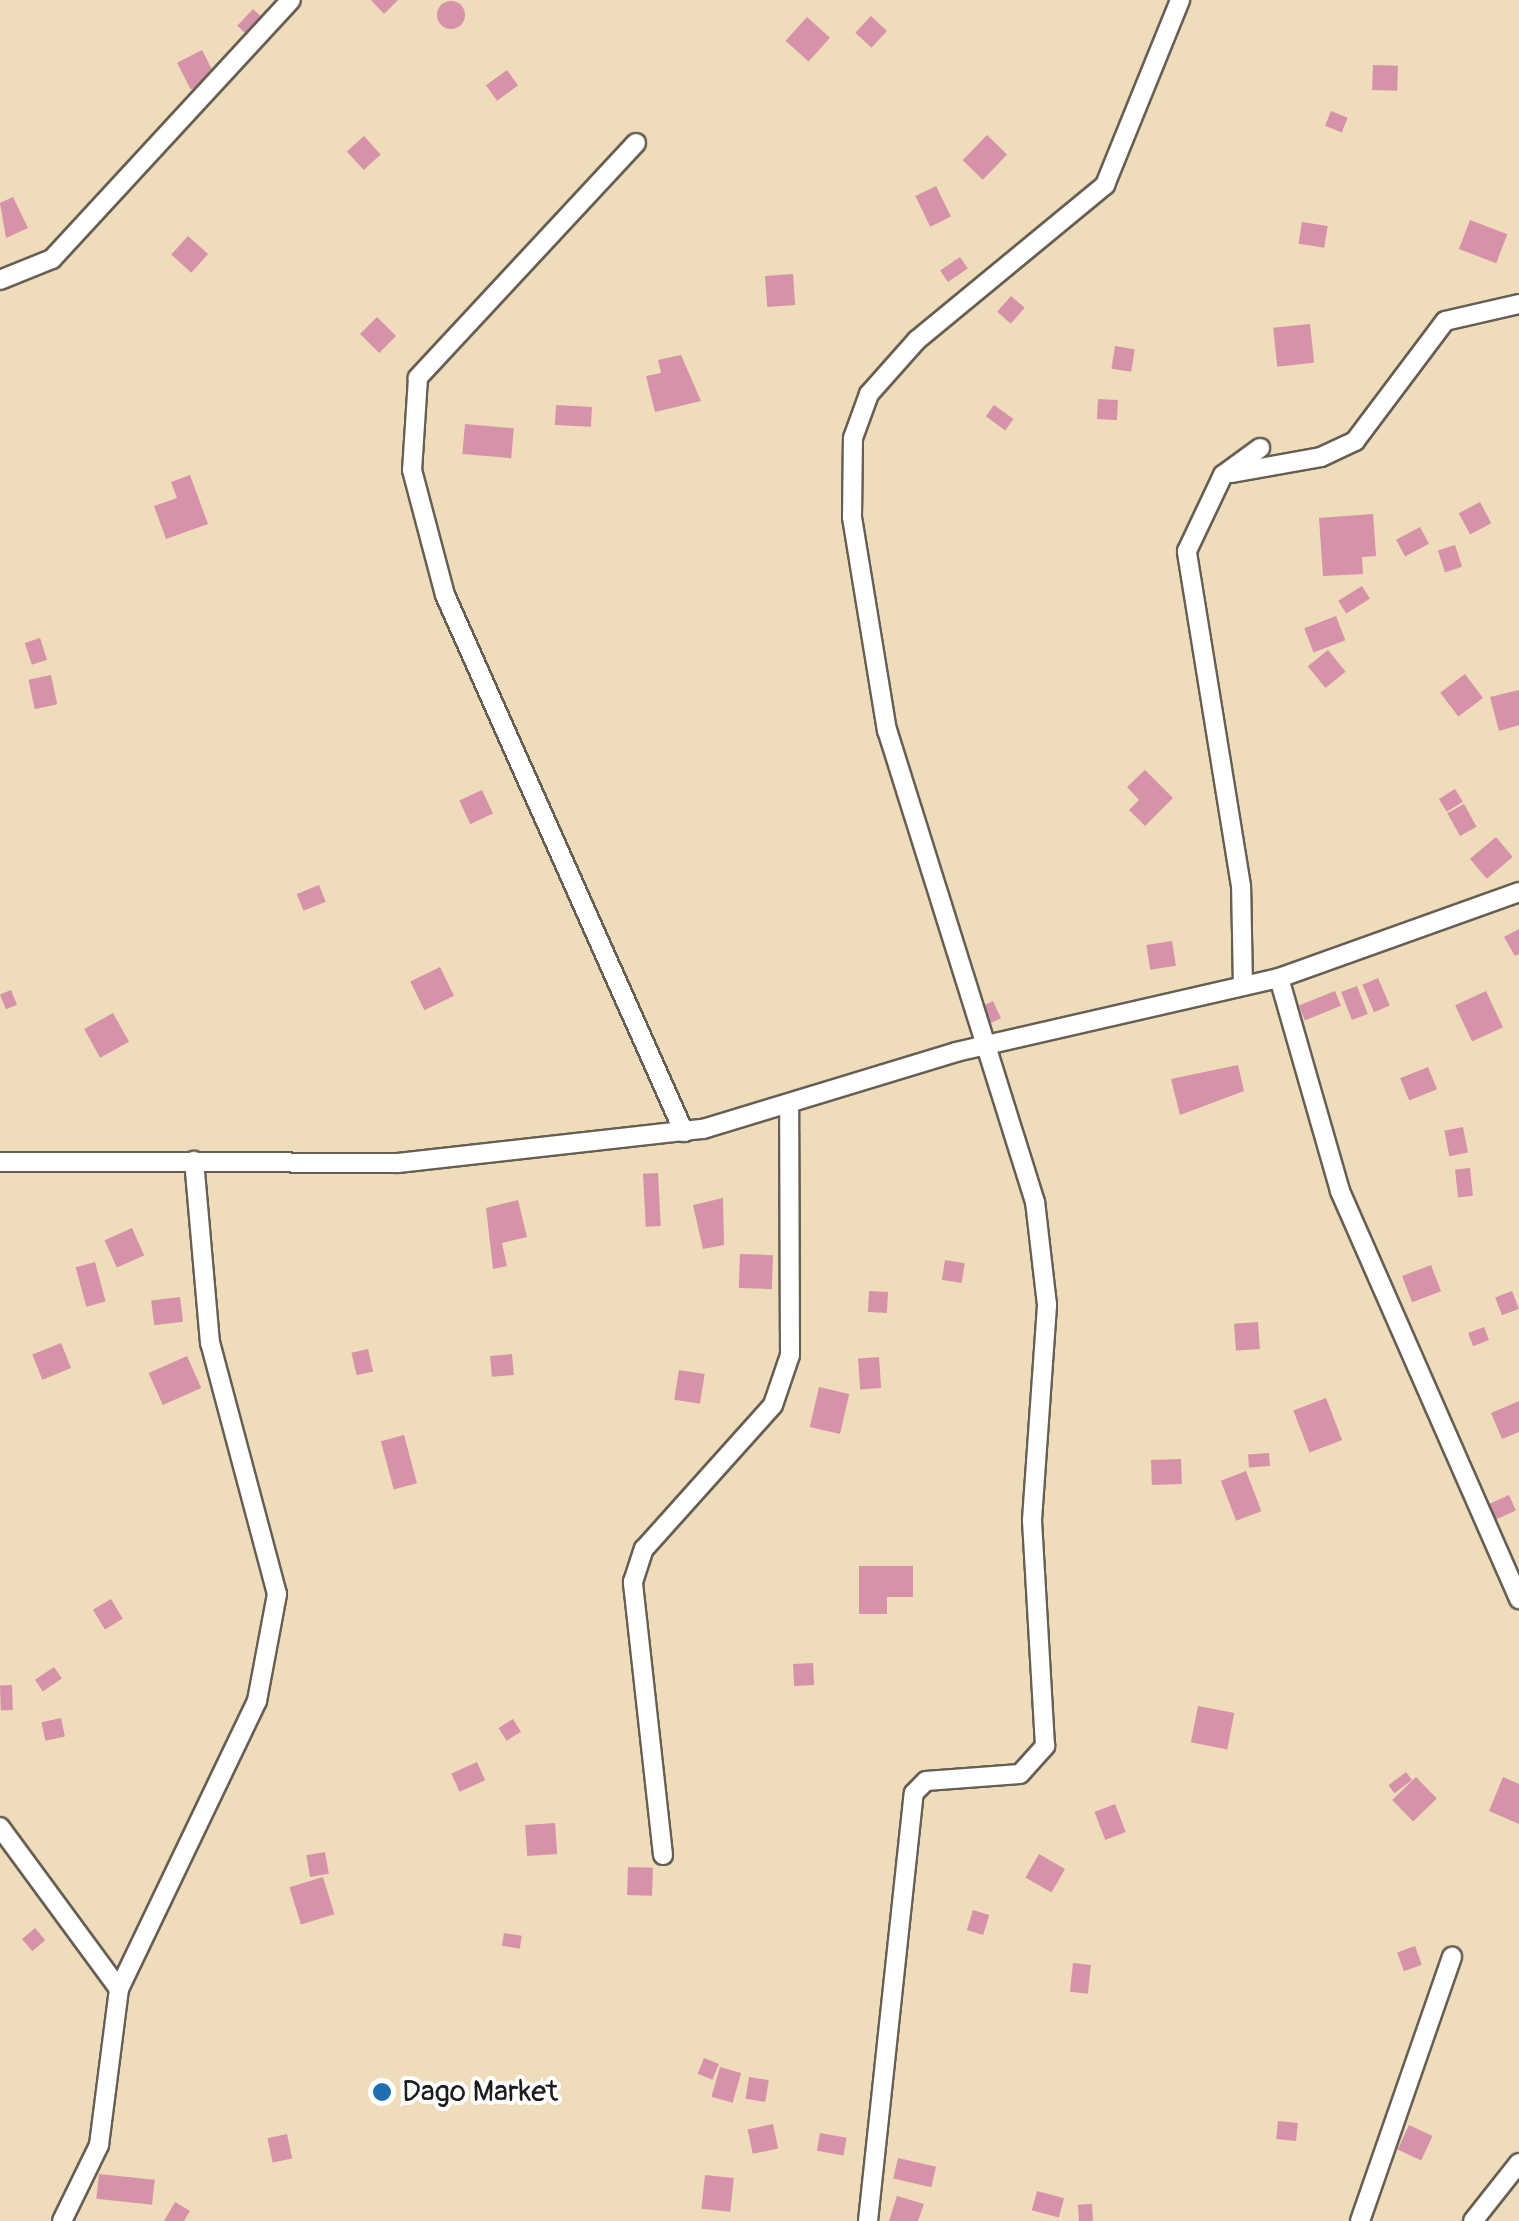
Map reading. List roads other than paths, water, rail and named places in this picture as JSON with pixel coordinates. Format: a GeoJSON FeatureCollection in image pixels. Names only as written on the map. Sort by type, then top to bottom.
{"type":"FeatureCollection","features":[{"type":"Feature","properties":{"kind":"street"},"geometry":{"type":"LineString","coordinates":[[0,280],[52,259],[291,0]]}},
{"type":"Feature","properties":{"kind":"street"},"geometry":{"type":"LineString","coordinates":[[868,2221],[914,1793],[926,1781],[1020,1774],[1045,1746],[1032,1520],[1048,1305],[1035,1202],[887,731],[852,517],[853,438],[869,394],[916,340],[1105,186],[1180,0]]}},
{"type":"Feature","properties":{"kind":"street"},"geometry":{"type":"LineString","coordinates":[[636,143],[418,378],[412,470],[445,595],[684,1132]]}},
{"type":"Feature","properties":{"kind":"street"},"geometry":{"type":"LineString","coordinates":[[1222,475],[1321,457],[1355,440],[1444,321],[1519,304]]}},
{"type":"Feature","properties":{"kind":"street"},"geometry":{"type":"LineString","coordinates":[[1243,986],[1241,886],[1186,551],[1222,475],[1260,448]]}},
{"type":"Feature","properties":{"kind":"street"},"geometry":{"type":"LineString","coordinates":[[0,1162],[398,1163],[684,1132],[788,1106],[988,1046],[1279,978],[1519,892]]}},
{"type":"Feature","properties":{"kind":"street"},"geometry":{"type":"LineString","coordinates":[[1279,978],[1340,1191],[1519,1599]]}},
{"type":"Feature","properties":{"kind":"street"},"geometry":{"type":"LineString","coordinates":[[663,1855],[633,1582],[644,1549],[773,1405],[790,1355],[788,1106]]}},
{"type":"Feature","properties":{"kind":"street"},"geometry":{"type":"LineString","coordinates":[[62,2221],[99,2144],[120,1989],[257,1701],[277,1594],[210,1343],[194,1161]]}},
{"type":"Feature","properties":{"kind":"street"},"geometry":{"type":"LineString","coordinates":[[0,1826],[120,1989]]}},
{"type":"Feature","properties":{"kind":"street"},"geometry":{"type":"LineString","coordinates":[[1360,2221],[1452,1956]]}},
{"type":"Feature","properties":{"kind":"street"},"geometry":{"type":"LineString","coordinates":[[1473,2221],[1519,2164]]}},
{"type":"Feature","properties":{"kind":"place","name":"Dago Market"},"geometry":{"type":"Point","coordinates":[382,2092]}}]}
